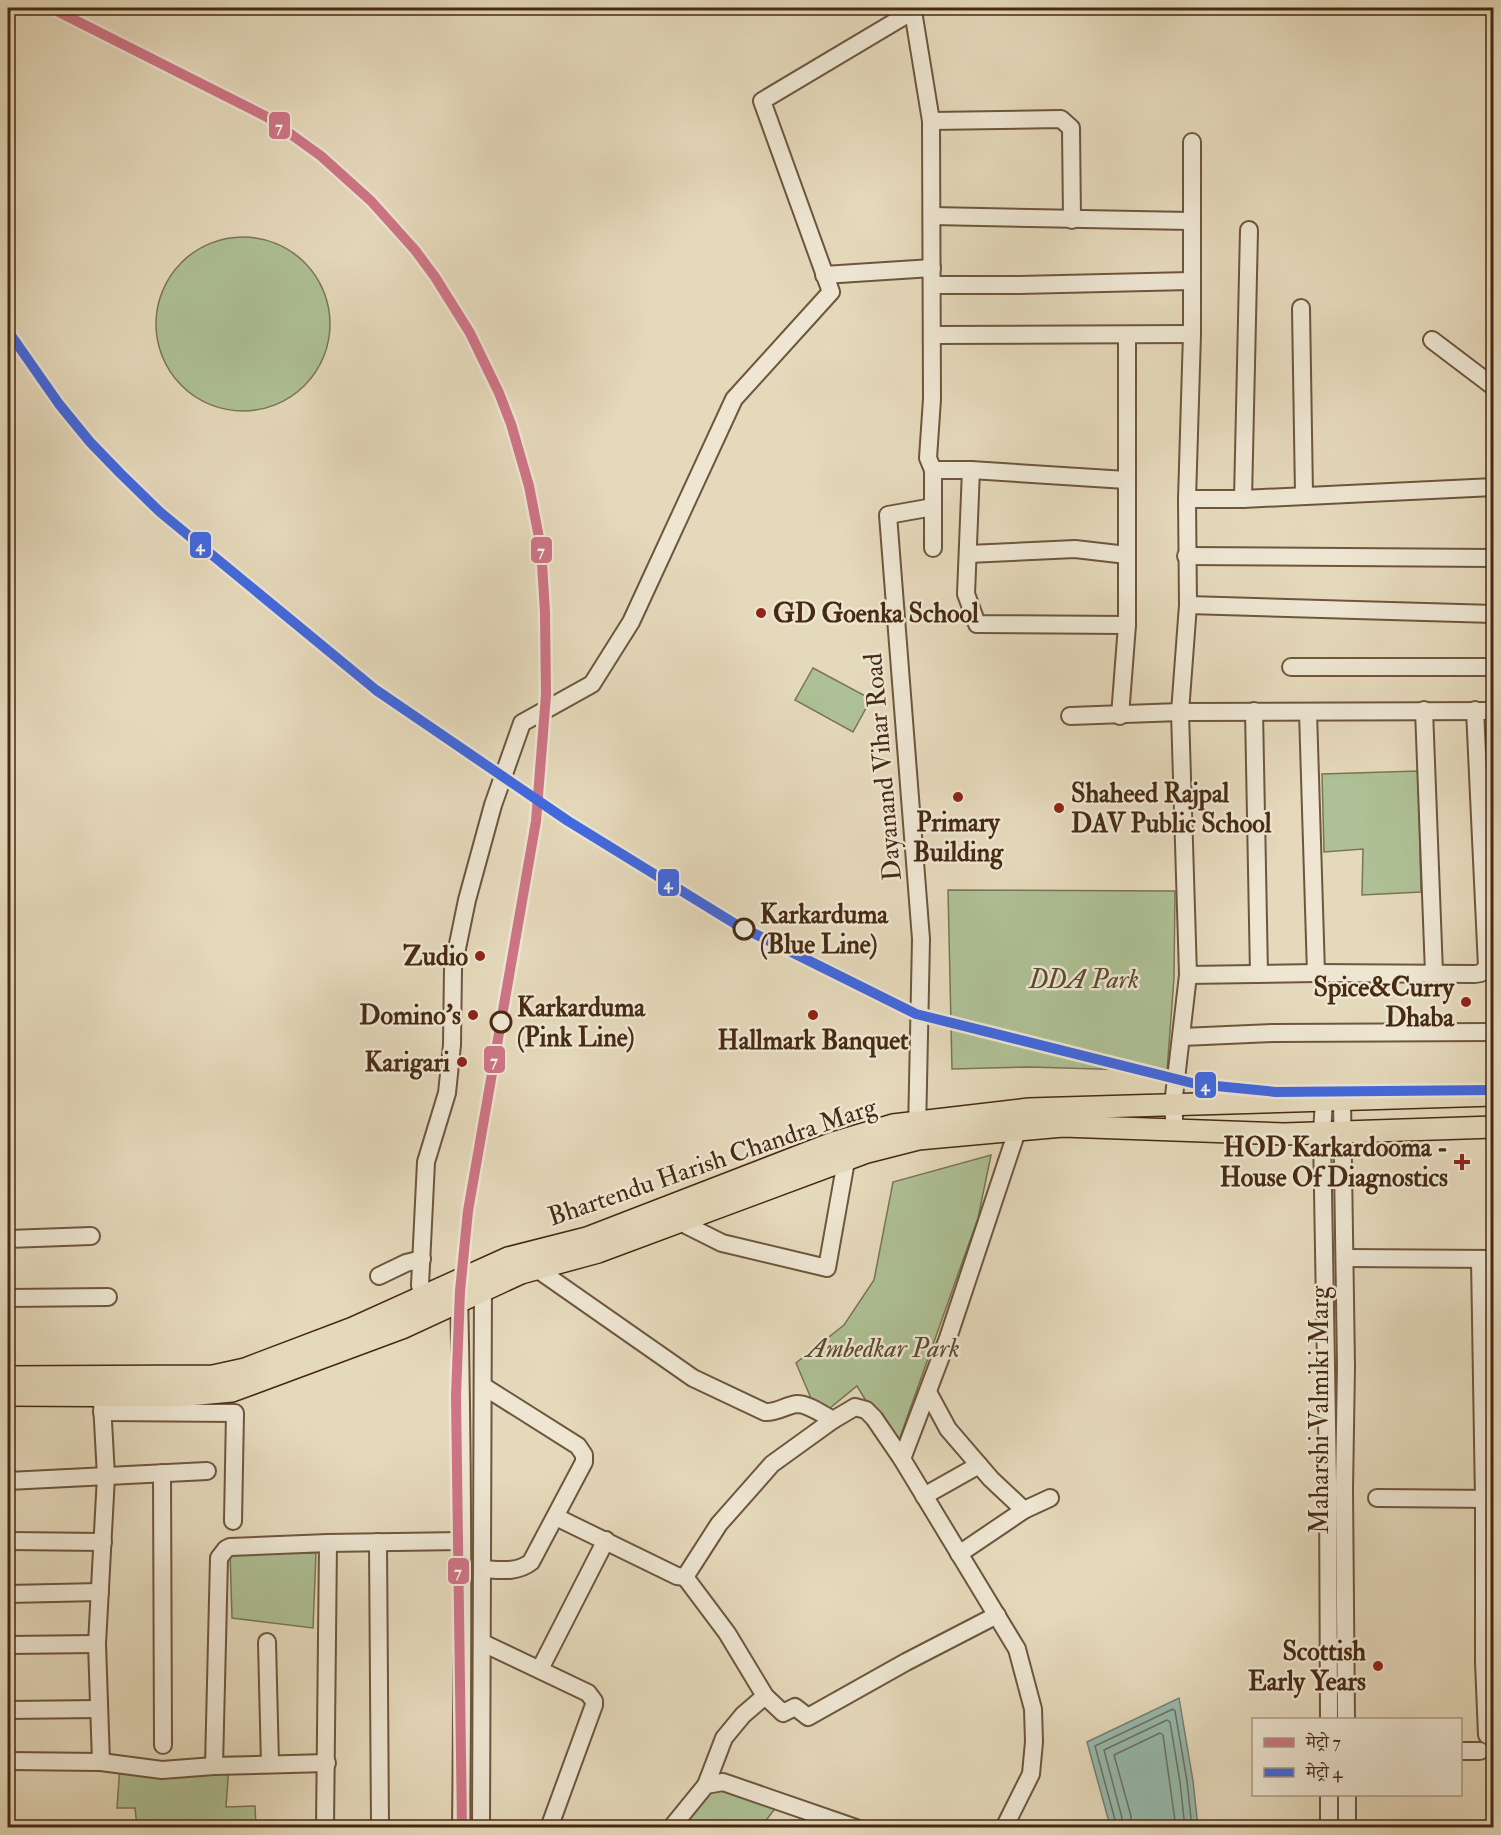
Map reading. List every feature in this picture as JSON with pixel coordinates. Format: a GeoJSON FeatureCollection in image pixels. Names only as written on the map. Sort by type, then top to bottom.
{"type":"FeatureCollection","features":[{"type":"Feature","properties":{"kind":"main road","name":"Bhartendu Harish Chandra Marg"},"geometry":{"type":"LineString","coordinates":[[8,1395],[101,1395],[245,1369],[353,1328],[424,1307],[459,1302],[521,1273],[598,1252],[846,1161],[917,1130],[1029,1109],[1494,1095]]}},
{"type":"Feature","properties":{"kind":"main road","name":"Bhartendu Harish Chandra Marg"},"geometry":{"type":"LineString","coordinates":[[424,1307],[459,1280],[508,1258],[587,1238],[833,1143],[893,1125],[917,1130],[1017,1131],[1063,1126],[1174,1131],[1332,1133],[1494,1127]]}},
{"type":"Feature","properties":{"kind":"main road","name":"Bhartendu Harish Chandra Marg"},"geometry":{"type":"LineString","coordinates":[[8,1377],[101,1395]]}},
{"type":"Feature","properties":{"kind":"street"},"geometry":{"type":"LineString","coordinates":[[424,1307],[420,1285],[426,1162],[447,1093],[452,1045],[453,968],[466,900],[493,805],[522,723],[592,684],[631,622],[734,399],[831,292],[762,101],[912,9],[931,121],[932,399],[928,458],[933,470],[933,548]]}},
{"type":"Feature","properties":{"kind":"street"},"geometry":{"type":"LineString","coordinates":[[931,121],[1061,119],[1068,123],[1071,128],[1072,220]]}},
{"type":"Feature","properties":{"kind":"street"},"geometry":{"type":"LineString","coordinates":[[1174,1131],[1173,1105],[1188,975],[1180,712],[1188,605],[1186,556],[1192,334],[1190,221],[1192,142]]}},
{"type":"Feature","properties":{"kind":"street"},"geometry":{"type":"LineString","coordinates":[[932,216],[1190,221]]}},
{"type":"Feature","properties":{"kind":"street"},"geometry":{"type":"LineString","coordinates":[[1243,499],[1249,230]]}},
{"type":"Feature","properties":{"kind":"street"},"geometry":{"type":"LineString","coordinates":[[824,275],[932,268]]}},
{"type":"Feature","properties":{"kind":"street"},"geometry":{"type":"LineString","coordinates":[[932,285],[1190,281]]}},
{"type":"Feature","properties":{"kind":"street"},"geometry":{"type":"LineString","coordinates":[[1301,308],[1304,495]]}},
{"type":"Feature","properties":{"kind":"street"},"geometry":{"type":"LineString","coordinates":[[932,335],[1192,334]]}},
{"type":"Feature","properties":{"kind":"street"},"geometry":{"type":"LineString","coordinates":[[1120,716],[1127,626],[1127,336]]}},
{"type":"Feature","properties":{"kind":"street"},"geometry":{"type":"LineString","coordinates":[[1432,340],[1494,387]]}},
{"type":"Feature","properties":{"kind":"street"},"geometry":{"type":"LineString","coordinates":[[933,470],[971,470],[1126,480]]}},
{"type":"Feature","properties":{"kind":"street"},"geometry":{"type":"LineString","coordinates":[[971,470],[966,594],[977,624],[1127,626]]}},
{"type":"Feature","properties":{"kind":"street"},"geometry":{"type":"LineString","coordinates":[[1187,499],[1243,499],[1494,487]]}},
{"type":"Feature","properties":{"kind":"street","name":"Dayanand Vihar Road"},"geometry":{"type":"LineString","coordinates":[[917,1130],[921,939],[888,515],[933,507]]}},
{"type":"Feature","properties":{"kind":"street"},"geometry":{"type":"LineString","coordinates":[[968,554],[1075,549],[1126,555]]}},
{"type":"Feature","properties":{"kind":"street"},"geometry":{"type":"LineString","coordinates":[[1186,556],[1494,558]]}},
{"type":"Feature","properties":{"kind":"street"},"geometry":{"type":"LineString","coordinates":[[1188,605],[1494,614]]}},
{"type":"Feature","properties":{"kind":"street"},"geometry":{"type":"LineString","coordinates":[[1291,667],[1494,667]]}},
{"type":"Feature","properties":{"kind":"street"},"geometry":{"type":"LineString","coordinates":[[1424,710],[1434,973]]}},
{"type":"Feature","properties":{"kind":"street"},"geometry":{"type":"LineString","coordinates":[[1188,975],[1475,974],[1487,968],[1475,710]]}},
{"type":"Feature","properties":{"kind":"street"},"geometry":{"type":"LineString","coordinates":[[1254,711],[1259,974]]}},
{"type":"Feature","properties":{"kind":"street"},"geometry":{"type":"LineString","coordinates":[[1308,711],[1316,973]]}},
{"type":"Feature","properties":{"kind":"street"},"geometry":{"type":"LineString","coordinates":[[1070,717],[1180,712],[1494,711]]}},
{"type":"Feature","properties":{"kind":"street"},"geometry":{"type":"LineString","coordinates":[[1182,1037],[1494,1032]]}},
{"type":"Feature","properties":{"kind":"street","name":"Maharshi Valmiki Marg"},"geometry":{"type":"LineString","coordinates":[[1329,1718],[1328,1481],[1333,1100]]}},
{"type":"Feature","properties":{"kind":"street"},"geometry":{"type":"LineString","coordinates":[[902,1459],[948,1338],[1017,1131]]}},
{"type":"Feature","properties":{"kind":"street","name":"Maharshi Valmiki Marg"},"geometry":{"type":"LineString","coordinates":[[1332,1133],[1345,1258],[1346,1718]]}},
{"type":"Feature","properties":{"kind":"street"},"geometry":{"type":"LineString","coordinates":[[680,1222],[722,1243],[827,1268],[846,1161]]}},
{"type":"Feature","properties":{"kind":"street"},"geometry":{"type":"LineString","coordinates":[[8,1239],[91,1236]]}},
{"type":"Feature","properties":{"kind":"street"},"geometry":{"type":"LineString","coordinates":[[1345,1258],[1487,1259],[1489,1499],[1487,1735],[1494,1735]]}},
{"type":"Feature","properties":{"kind":"street"},"geometry":{"type":"LineString","coordinates":[[380,1276],[406,1263],[422,1259]]}},
{"type":"Feature","properties":{"kind":"street"},"geometry":{"type":"LineString","coordinates":[[481,1827],[484,1269]]}},
{"type":"Feature","properties":{"kind":"street"},"geometry":{"type":"LineString","coordinates":[[537,1269],[712,1388],[765,1412],[773,1413],[798,1404],[833,1420]]}},
{"type":"Feature","properties":{"kind":"street"},"geometry":{"type":"LineString","coordinates":[[459,1280],[461,1567],[464,1632],[461,1827]]}},
{"type":"Feature","properties":{"kind":"street"},"geometry":{"type":"LineString","coordinates":[[8,1298],[108,1297]]}},
{"type":"Feature","properties":{"kind":"street"},"geometry":{"type":"LineString","coordinates":[[483,1386],[578,1446],[584,1462],[531,1562],[524,1568],[515,1570],[483,1569]]}},
{"type":"Feature","properties":{"kind":"street"},"geometry":{"type":"LineString","coordinates":[[928,1392],[948,1429],[979,1465],[1024,1510]]}},
{"type":"Feature","properties":{"kind":"street"},"geometry":{"type":"LineString","coordinates":[[101,1762],[97,1644],[106,1476],[101,1395],[235,1413],[233,1521]]}},
{"type":"Feature","properties":{"kind":"street"},"geometry":{"type":"LineString","coordinates":[[685,1577],[719,1524],[772,1464],[855,1407],[866,1410],[902,1459],[1017,1649],[1033,1708],[1034,1742],[1031,1774],[1004,1827]]}},
{"type":"Feature","properties":{"kind":"street"},"geometry":{"type":"LineString","coordinates":[[924,1496],[979,1465]]}},
{"type":"Feature","properties":{"kind":"street"},"geometry":{"type":"LineString","coordinates":[[8,1481],[207,1471]]}},
{"type":"Feature","properties":{"kind":"street"},"geometry":{"type":"LineString","coordinates":[[162,1473],[163,1745]]}},
{"type":"Feature","properties":{"kind":"street"},"geometry":{"type":"LineString","coordinates":[[959,1554],[1024,1510],[1050,1498]]}},
{"type":"Feature","properties":{"kind":"street"},"geometry":{"type":"LineString","coordinates":[[1377,1498],[1489,1499]]}},
{"type":"Feature","properties":{"kind":"street"},"geometry":{"type":"LineString","coordinates":[[556,1516],[677,1576],[685,1577],[727,1633],[765,1696],[783,1713],[795,1707],[808,1718],[906,1662],[997,1615]]}},
{"type":"Feature","properties":{"kind":"street"},"geometry":{"type":"LineString","coordinates":[[214,1766],[219,1558],[226,1549],[328,1543],[462,1540]]}},
{"type":"Feature","properties":{"kind":"street"},"geometry":{"type":"LineString","coordinates":[[540,1669],[606,1540]]}},
{"type":"Feature","properties":{"kind":"street"},"geometry":{"type":"LineString","coordinates":[[8,1541],[103,1542]]}},
{"type":"Feature","properties":{"kind":"street"},"geometry":{"type":"LineString","coordinates":[[378,1542],[380,1827]]}},
{"type":"Feature","properties":{"kind":"street"},"geometry":{"type":"LineString","coordinates":[[325,1827],[328,1543]]}},
{"type":"Feature","properties":{"kind":"street"},"geometry":{"type":"LineString","coordinates":[[8,1594],[100,1592]]}},
{"type":"Feature","properties":{"kind":"street"},"geometry":{"type":"LineString","coordinates":[[267,1642],[270,1764]]}},
{"type":"Feature","properties":{"kind":"street"},"geometry":{"type":"LineString","coordinates":[[483,1643],[588,1694],[594,1701],[549,1827]]}},
{"type":"Feature","properties":{"kind":"street"},"geometry":{"type":"LineString","coordinates":[[8,1645],[97,1644]]}},
{"type":"Feature","properties":{"kind":"street"},"geometry":{"type":"LineString","coordinates":[[671,1827],[706,1785],[724,1738],[743,1715],[765,1696]]}},
{"type":"Feature","properties":{"kind":"street"},"geometry":{"type":"LineString","coordinates":[[8,1710],[99,1709]]}},
{"type":"Feature","properties":{"kind":"street"},"geometry":{"type":"LineString","coordinates":[[1462,1750],[1480,1751]]}},
{"type":"Feature","properties":{"kind":"street"},"geometry":{"type":"LineString","coordinates":[[8,1761],[101,1762],[162,1770],[327,1763]]}},
{"type":"Feature","properties":{"kind":"street"},"geometry":{"type":"LineString","coordinates":[[706,1785],[715,1782],[730,1784],[856,1827]]}},
{"type":"Feature","properties":{"kind":"street"},"geometry":{"type":"LineString","coordinates":[[1329,1796],[1329,1827]]}},
{"type":"Feature","properties":{"kind":"street"},"geometry":{"type":"LineString","coordinates":[[1347,1796],[1347,1827]]}},
{"type":"Feature","properties":{"kind":"green space"},"geometry":{"type":"Polygon","coordinates":[[[243,237],[276,244],[305,262],[323,291],[330,324],[323,357],[305,386],[276,404],[243,411],[210,404],[181,386],[163,357],[156,324],[163,291],[181,262],[210,244],[243,237]]]}},
{"type":"Feature","properties":{"kind":"green space"},"geometry":{"type":"Polygon","coordinates":[[[813,668],[871,699],[853,732],[795,700],[813,668]]]}},
{"type":"Feature","properties":{"kind":"green space"},"geometry":{"type":"Polygon","coordinates":[[[1418,771],[1421,892],[1362,895],[1363,849],[1324,852],[1322,774],[1418,771]]]}},
{"type":"Feature","properties":{"kind":"green space","name":"DDA Park"},"geometry":{"type":"Polygon","coordinates":[[[948,890],[1175,891],[1174,978],[1167,1071],[1030,1067],[952,1069],[948,890]]]}},
{"type":"Feature","properties":{"kind":"green space","name":"Ambedkar Park"},"geometry":{"type":"Polygon","coordinates":[[[991,1155],[978,1218],[898,1443],[892,1444],[857,1386],[819,1417],[796,1363],[844,1325],[874,1280],[893,1182],[991,1155]]]}},
{"type":"Feature","properties":{"kind":"green space"},"geometry":{"type":"Polygon","coordinates":[[[230,1552],[316,1553],[313,1628],[232,1618],[230,1552]]]}},
{"type":"Feature","properties":{"kind":"green space"},"geometry":{"type":"Polygon","coordinates":[[[229,1764],[226,1807],[255,1806],[256,1827],[137,1827],[135,1808],[117,1808],[120,1766],[229,1764]]]}},
{"type":"Feature","properties":{"kind":"green space"},"geometry":{"type":"Polygon","coordinates":[[[720,1775],[780,1802],[761,1827],[689,1828],[682,1825],[720,1775]]]}},
{"type":"Feature","properties":{"kind":"water"},"geometry":{"type":"Polygon","coordinates":[[[1179,1698],[1198,1827],[1091,1827],[1109,1822],[1087,1742],[1179,1698]]]}},
{"type":"Feature","properties":{"kind":"metro line","name":"7"},"geometry":{"type":"LineString","coordinates":[[51,8],[267,117],[321,156],[371,201],[415,250],[470,333],[511,424],[529,486],[541,548],[545,612],[546,695],[536,821],[468,1211],[460,1291],[456,1396],[462,1828]]}},
{"type":"Feature","properties":{"kind":"metro line","name":"4"},"geometry":{"type":"LineString","coordinates":[[8,331],[59,404],[90,442],[120,473],[160,512],[376,690],[568,821],[737,925],[916,1014],[1196,1084],[1276,1092],[1494,1090]]}},
{"type":"Feature","properties":{"kind":"place","name":"GD Goenka School"},"geometry":{"type":"Point","coordinates":[761,613]}},
{"type":"Feature","properties":{"kind":"place","name":"Primary Building"},"geometry":{"type":"Point","coordinates":[958,797]}},
{"type":"Feature","properties":{"kind":"place","name":"Shaheed Rajpal DAV Public School"},"geometry":{"type":"Point","coordinates":[1059,808]}},
{"type":"Feature","properties":{"kind":"place","name":"Karkarduma (Blue Line)"},"geometry":{"type":"Point","coordinates":[744,929]}},
{"type":"Feature","properties":{"kind":"place","name":"Zudio"},"geometry":{"type":"Point","coordinates":[480,956]}},
{"type":"Feature","properties":{"kind":"place","name":"Spice&Curry Dhaba"},"geometry":{"type":"Point","coordinates":[1466,1002]}},
{"type":"Feature","properties":{"kind":"place","name":"Domino's"},"geometry":{"type":"Point","coordinates":[473,1015]}},
{"type":"Feature","properties":{"kind":"place","name":"Hallmark Banquet"},"geometry":{"type":"Point","coordinates":[813,1015]}},
{"type":"Feature","properties":{"kind":"place","name":"Karkarduma (Pink Line)"},"geometry":{"type":"Point","coordinates":[501,1022]}},
{"type":"Feature","properties":{"kind":"place","name":"Karigari"},"geometry":{"type":"Point","coordinates":[462,1062]}},
{"type":"Feature","properties":{"kind":"place","name":"HOD Karkardooma - House Of Diagnostics"},"geometry":{"type":"Point","coordinates":[1462,1162]}},
{"type":"Feature","properties":{"kind":"place","name":"Scottish Early Years"},"geometry":{"type":"Point","coordinates":[1378,1666]}}]}
